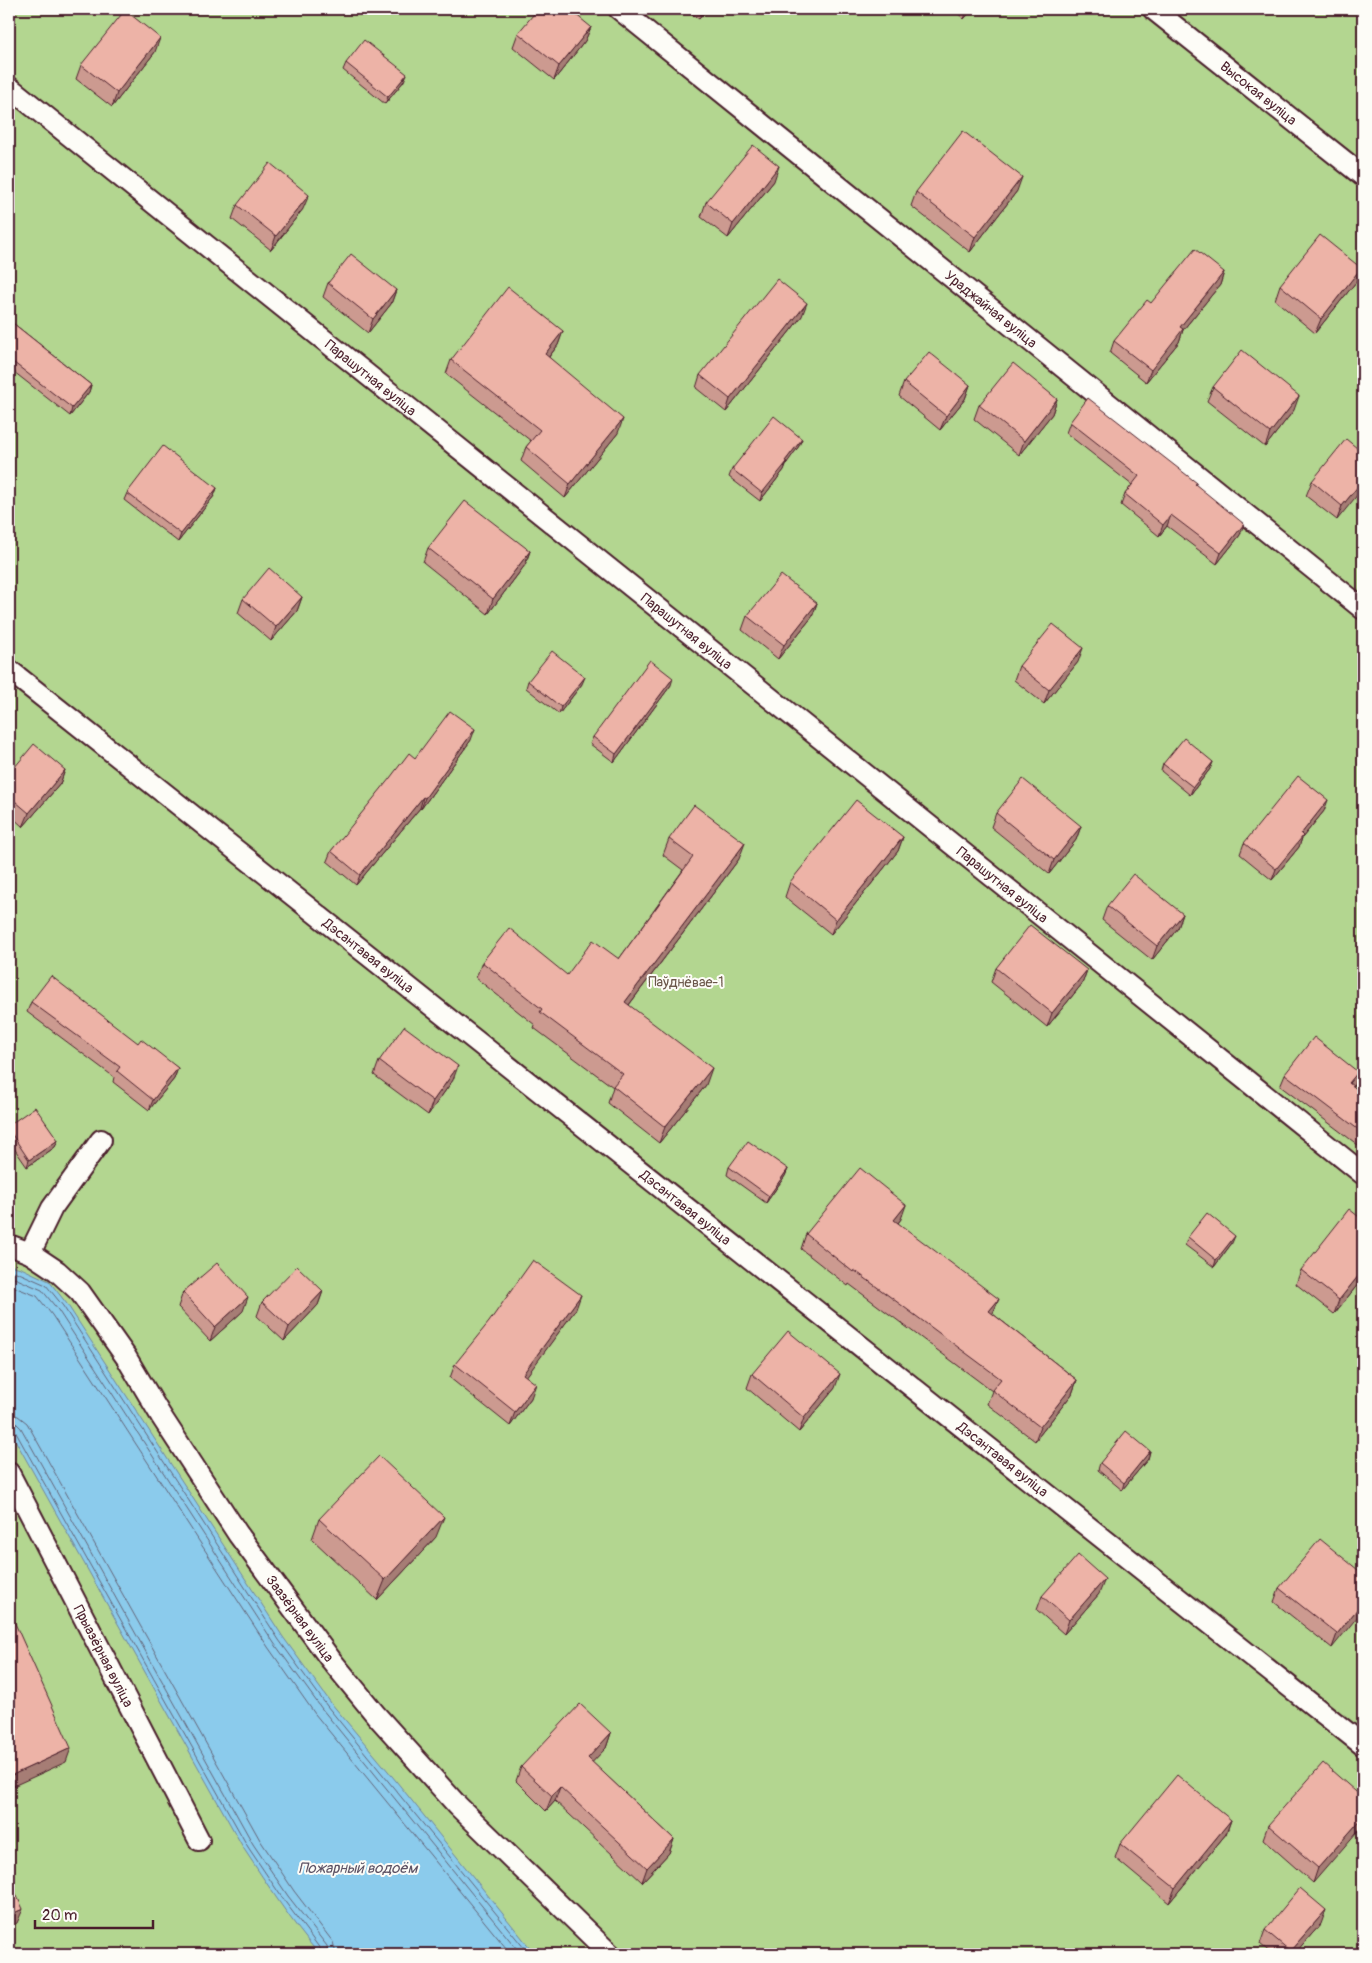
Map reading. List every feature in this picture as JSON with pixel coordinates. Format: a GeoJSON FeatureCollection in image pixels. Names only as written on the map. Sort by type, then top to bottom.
{"type":"FeatureCollection","features":[{"type":"Feature","properties":{"kind":"lane","name":"Ураджайная вуліца"},"geometry":{"type":"LineString","coordinates":[[619,9],[1363,609]]}},
{"type":"Feature","properties":{"kind":"lane","name":"Высокая вуліца"},"geometry":{"type":"LineString","coordinates":[[1154,9],[1363,176]]}},
{"type":"Feature","properties":{"kind":"lane","name":"Парашутная вуліца"},"geometry":{"type":"LineString","coordinates":[[9,87],[1363,1174]]}},
{"type":"Feature","properties":{"kind":"lane","name":"Дэсантавая вуліца"},"geometry":{"type":"LineString","coordinates":[[9,670],[1363,1745]]}},
{"type":"Feature","properties":{"kind":"lane"},"geometry":{"type":"LineString","coordinates":[[30,1253],[52,1208],[101,1140]]}},
{"type":"Feature","properties":{"kind":"lane","name":"Заазёрная вуліца"},"geometry":{"type":"LineString","coordinates":[[9,1245],[30,1253],[57,1271],[86,1300],[126,1357],[161,1416],[238,1534],[330,1660],[376,1715],[458,1806],[610,1954]]}},
{"type":"Feature","properties":{"kind":"lane","name":"Прыазёрная вуліца"},"geometry":{"type":"LineString","coordinates":[[9,1474],[199,1840]]}},
{"type":"Feature","properties":{"kind":"green space","name":"Паўднёвае-1"},"geometry":{"type":"Polygon","coordinates":[[[9,9],[1363,9],[1363,1954],[9,1954],[9,9]]]}},
{"type":"Feature","properties":{"kind":"water","name":"Пожарный водоём"},"geometry":{"type":"Polygon","coordinates":[[[9,1265],[21,1268],[49,1281],[67,1304],[283,1637],[331,1703],[535,1954],[319,1954],[299,1929],[244,1849],[9,1429],[9,1265]]]}},
{"type":"Feature","properties":{"kind":"building"},"geometry":{"type":"Polygon","coordinates":[[[538,9],[569,9],[591,27],[559,66],[518,33],[538,9]]]}},
{"type":"Feature","properties":{"kind":"building"},"geometry":{"type":"Polygon","coordinates":[[[125,10],[160,38],[117,93],[81,65],[125,10]]]}},
{"type":"Feature","properties":{"kind":"building"},"geometry":{"type":"Polygon","coordinates":[[[364,40],[407,74],[388,97],[346,63],[364,40]]]}},
{"type":"Feature","properties":{"kind":"building"},"geometry":{"type":"Polygon","coordinates":[[[963,131],[1022,177],[975,237],[916,192],[963,131]]]}},
{"type":"Feature","properties":{"kind":"building"},"geometry":{"type":"Polygon","coordinates":[[[753,145],[779,166],[733,224],[706,202],[753,145]]]}},
{"type":"Feature","properties":{"kind":"building"},"geometry":{"type":"Polygon","coordinates":[[[270,163],[309,195],[276,236],[237,205],[270,163]]]}},
{"type":"Feature","properties":{"kind":"building"},"geometry":{"type":"Polygon","coordinates":[[[1320,235],[1361,268],[1321,319],[1280,285],[1320,235]]]}},
{"type":"Feature","properties":{"kind":"building"},"geometry":{"type":"Polygon","coordinates":[[[1195,249],[1224,272],[1180,327],[1183,329],[1151,370],[1114,341],[1147,300],[1151,303],[1195,249]]]}},
{"type":"Feature","properties":{"kind":"building"},"geometry":{"type":"Polygon","coordinates":[[[351,254],[396,290],[373,319],[328,283],[351,254]]]}},
{"type":"Feature","properties":{"kind":"building"},"geometry":{"type":"Polygon","coordinates":[[[777,279],[807,303],[730,399],[700,375],[777,279]]]}},
{"type":"Feature","properties":{"kind":"building"},"geometry":{"type":"Polygon","coordinates":[[[508,287],[563,331],[545,354],[623,419],[570,484],[526,447],[540,430],[451,360],[508,287]]]}},
{"type":"Feature","properties":{"kind":"building"},"geometry":{"type":"Polygon","coordinates":[[[9,320],[91,385],[72,408],[9,359],[9,320]]]}},
{"type":"Feature","properties":{"kind":"building"},"geometry":{"type":"Polygon","coordinates":[[[1242,350],[1299,396],[1270,433],[1213,387],[1242,350]]]}},
{"type":"Feature","properties":{"kind":"building"},"geometry":{"type":"Polygon","coordinates":[[[929,352],[970,385],[946,416],[904,382],[929,352]]]}},
{"type":"Feature","properties":{"kind":"building"},"geometry":{"type":"Polygon","coordinates":[[[1013,363],[1057,399],[1024,441],[979,405],[1013,363]]]}},
{"type":"Feature","properties":{"kind":"building"},"geometry":{"type":"Polygon","coordinates":[[[1088,398],[1197,483],[1195,484],[1244,524],[1221,553],[1171,515],[1163,525],[1125,494],[1139,476],[1070,422],[1088,398]]]}},
{"type":"Feature","properties":{"kind":"building"},"geometry":{"type":"Polygon","coordinates":[[[774,416],[802,439],[785,461],[787,462],[762,493],[732,469],[774,416]]]}},
{"type":"Feature","properties":{"kind":"building"},"geometry":{"type":"Polygon","coordinates":[[[1346,439],[1363,453],[1363,480],[1342,506],[1312,481],[1346,439]]]}},
{"type":"Feature","properties":{"kind":"building"},"geometry":{"type":"Polygon","coordinates":[[[163,446],[217,488],[181,534],[127,493],[163,446]]]}},
{"type":"Feature","properties":{"kind":"building"},"geometry":{"type":"Polygon","coordinates":[[[465,501],[530,551],[493,599],[428,548],[465,501]]]}},
{"type":"Feature","properties":{"kind":"building"},"geometry":{"type":"Polygon","coordinates":[[[269,568],[302,597],[276,627],[243,599],[269,568]]]}},
{"type":"Feature","properties":{"kind":"building"},"geometry":{"type":"Polygon","coordinates":[[[781,575],[817,603],[784,645],[747,616],[781,575]]]}},
{"type":"Feature","properties":{"kind":"building"},"geometry":{"type":"Polygon","coordinates":[[[1053,624],[1083,648],[1049,690],[1019,666],[1053,624]]]}},
{"type":"Feature","properties":{"kind":"building"},"geometry":{"type":"Polygon","coordinates":[[[552,651],[585,677],[561,707],[528,681],[552,651]]]}},
{"type":"Feature","properties":{"kind":"building"},"geometry":{"type":"Polygon","coordinates":[[[650,660],[673,678],[616,754],[593,737],[650,660]]]}},
{"type":"Feature","properties":{"kind":"building"},"geometry":{"type":"Polygon","coordinates":[[[450,711],[475,729],[425,798],[423,797],[360,875],[331,851],[409,753],[415,758],[450,711]]]}},
{"type":"Feature","properties":{"kind":"building"},"geometry":{"type":"Polygon","coordinates":[[[1184,738],[1213,762],[1193,787],[1163,764],[1184,738]]]}},
{"type":"Feature","properties":{"kind":"building"},"geometry":{"type":"Polygon","coordinates":[[[34,744],[65,770],[29,813],[9,796],[9,774],[34,744]]]}},
{"type":"Feature","properties":{"kind":"building"},"geometry":{"type":"Polygon","coordinates":[[[1298,776],[1328,800],[1301,834],[1303,836],[1276,869],[1244,843],[1298,776]]]}},
{"type":"Feature","properties":{"kind":"building"},"geometry":{"type":"Polygon","coordinates":[[[1023,779],[1081,826],[1054,860],[996,813],[1023,779]]]}},
{"type":"Feature","properties":{"kind":"building"},"geometry":{"type":"Polygon","coordinates":[[[856,800],[903,837],[836,920],[790,882],[856,800]]]}},
{"type":"Feature","properties":{"kind":"building"},"geometry":{"type":"Polygon","coordinates":[[[694,805],[745,843],[625,1002],[712,1068],[665,1127],[613,1086],[623,1074],[540,1012],[542,1009],[482,962],[509,928],[567,975],[593,940],[619,959],[693,857],[669,839],[694,805]]]}},
{"type":"Feature","properties":{"kind":"building"},"geometry":{"type":"Polygon","coordinates":[[[1133,874],[1183,914],[1157,946],[1107,906],[1133,874]]]}},
{"type":"Feature","properties":{"kind":"building"},"geometry":{"type":"Polygon","coordinates":[[[1030,925],[1087,970],[1052,1013],[996,968],[1030,925]]]}},
{"type":"Feature","properties":{"kind":"building"},"geometry":{"type":"Polygon","coordinates":[[[51,976],[138,1043],[141,1039],[178,1068],[153,1100],[117,1071],[120,1067],[31,1002],[51,976]]]}},
{"type":"Feature","properties":{"kind":"building"},"geometry":{"type":"Polygon","coordinates":[[[404,1026],[458,1066],[433,1101],[379,1061],[404,1026]]]}},
{"type":"Feature","properties":{"kind":"building"},"geometry":{"type":"Polygon","coordinates":[[[1314,1037],[1358,1072],[1349,1083],[1363,1094],[1363,1133],[1285,1074],[1314,1037]]]}},
{"type":"Feature","properties":{"kind":"building"},"geometry":{"type":"Polygon","coordinates":[[[35,1107],[58,1140],[29,1160],[9,1130],[9,1125],[35,1107]]]}},
{"type":"Feature","properties":{"kind":"building"},"geometry":{"type":"Polygon","coordinates":[[[748,1141],[788,1169],[769,1196],[729,1167],[748,1141]]]}},
{"type":"Feature","properties":{"kind":"building"},"geometry":{"type":"Polygon","coordinates":[[[860,1168],[906,1205],[894,1220],[999,1299],[989,1311],[1077,1380],[1040,1427],[992,1390],[1001,1379],[854,1270],[853,1272],[806,1234],[860,1168]]]}},
{"type":"Feature","properties":{"kind":"building"},"geometry":{"type":"Polygon","coordinates":[[[1349,1209],[1363,1220],[1363,1270],[1339,1300],[1301,1270],[1349,1209]]]}},
{"type":"Feature","properties":{"kind":"building"},"geometry":{"type":"Polygon","coordinates":[[[1207,1213],[1235,1236],[1216,1260],[1188,1237],[1207,1213]]]}},
{"type":"Feature","properties":{"kind":"building"},"geometry":{"type":"Polygon","coordinates":[[[533,1260],[581,1295],[523,1374],[536,1384],[515,1412],[455,1364],[489,1322],[533,1260]]]}},
{"type":"Feature","properties":{"kind":"building"},"geometry":{"type":"Polygon","coordinates":[[[217,1263],[248,1297],[215,1327],[183,1292],[217,1263]]]}},
{"type":"Feature","properties":{"kind":"building"},"geometry":{"type":"Polygon","coordinates":[[[297,1266],[323,1291],[289,1327],[262,1302],[297,1266]]]}},
{"type":"Feature","properties":{"kind":"building"},"geometry":{"type":"Polygon","coordinates":[[[788,1331],[840,1374],[804,1418],[752,1374],[788,1331]]]}},
{"type":"Feature","properties":{"kind":"building"},"geometry":{"type":"Polygon","coordinates":[[[1126,1431],[1150,1451],[1124,1483],[1100,1463],[1126,1431]]]}},
{"type":"Feature","properties":{"kind":"building"},"geometry":{"type":"Polygon","coordinates":[[[379,1456],[444,1517],[385,1580],[319,1519],[379,1456]]]}},
{"type":"Feature","properties":{"kind":"building"},"geometry":{"type":"Polygon","coordinates":[[[1320,1539],[1363,1574],[1363,1602],[1337,1634],[1279,1588],[1320,1539]]]}},
{"type":"Feature","properties":{"kind":"building"},"geometry":{"type":"Polygon","coordinates":[[[1078,1555],[1105,1579],[1069,1620],[1042,1596],[1078,1555]]]}},
{"type":"Feature","properties":{"kind":"building"},"geometry":{"type":"Polygon","coordinates":[[[9,1610],[71,1748],[10,1776],[9,1774],[9,1610]]]}},
{"type":"Feature","properties":{"kind":"building"},"geometry":{"type":"Polygon","coordinates":[[[580,1704],[611,1733],[588,1758],[674,1839],[647,1868],[560,1787],[552,1796],[521,1767],[580,1704]]]}},
{"type":"Feature","properties":{"kind":"building"},"geometry":{"type":"Polygon","coordinates":[[[1323,1763],[1363,1798],[1363,1817],[1318,1868],[1268,1825],[1323,1763]]]}},
{"type":"Feature","properties":{"kind":"building"},"geometry":{"type":"Polygon","coordinates":[[[1177,1775],[1231,1820],[1175,1888],[1120,1844],[1177,1775]]]}},
{"type":"Feature","properties":{"kind":"building"},"geometry":{"type":"Polygon","coordinates":[[[9,1879],[23,1909],[9,1915],[9,1879]]]}},
{"type":"Feature","properties":{"kind":"building"},"geometry":{"type":"Polygon","coordinates":[[[1300,1888],[1326,1910],[1290,1951],[1265,1930],[1300,1888]]]}}]}
